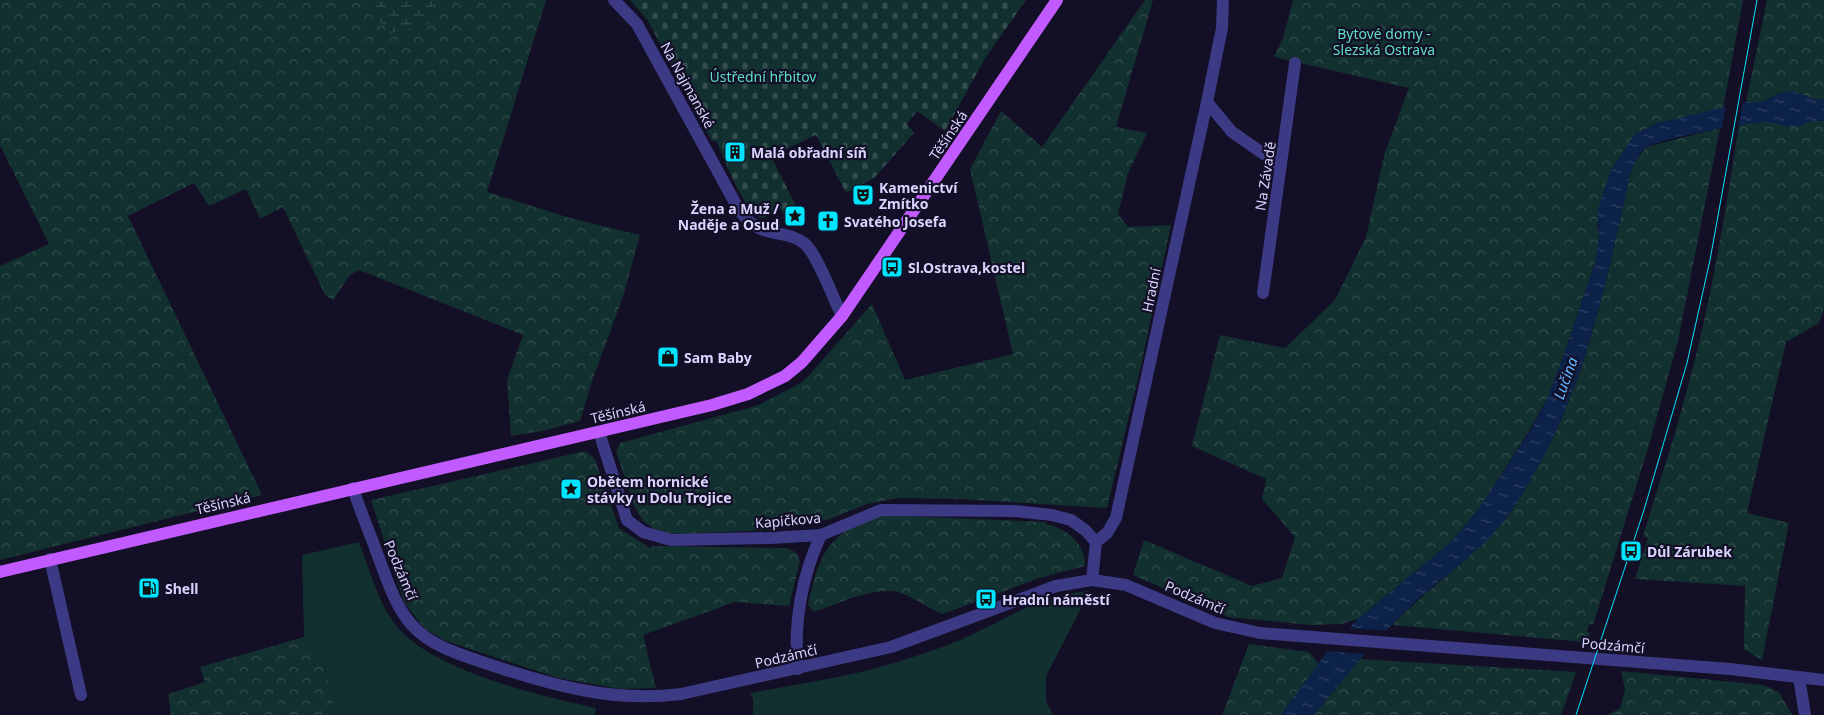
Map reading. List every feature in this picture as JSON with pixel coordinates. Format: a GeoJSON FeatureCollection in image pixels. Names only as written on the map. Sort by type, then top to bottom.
{"type":"FeatureCollection","features":[{"type":"Feature","properties":{"kind":"main road","name":"Těšínská"},"geometry":{"type":"LineString","coordinates":[[0,572],[712,405],[767,386],[785,376],[802,362],[842,316],[1058,0]]}},
{"type":"Feature","properties":{"kind":"street","name":"Na Najmanské"},"geometry":{"type":"LineString","coordinates":[[614,0],[637,24],[739,210],[750,223],[763,231],[792,238],[805,244],[812,253],[842,316]]}},
{"type":"Feature","properties":{"kind":"street","name":"Hradní"},"geometry":{"type":"LineString","coordinates":[[1096,542],[1107,533],[1116,518],[1207,102],[1222,28],[1223,0]]}},
{"type":"Feature","properties":{"kind":"street","name":"Na Závadě"},"geometry":{"type":"LineString","coordinates":[[1263,293],[1294,63]]}},
{"type":"Feature","properties":{"kind":"street"},"geometry":{"type":"LineString","coordinates":[[1207,102],[1232,132],[1281,166]]}},
{"type":"Feature","properties":{"kind":"street","name":"Kapičkova"},"geometry":{"type":"LineString","coordinates":[[599,432],[627,520],[643,532],[660,538],[682,540],[821,535],[881,510],[1015,511],[1052,515],[1071,520],[1085,530],[1096,542]]}},
{"type":"Feature","properties":{"kind":"street","name":"Podzámčí"},"geometry":{"type":"LineString","coordinates":[[353,488],[400,609],[425,636],[466,656],[555,686],[628,696],[681,694],[891,647],[1056,586],[1092,580],[1126,585],[1215,623],[1234,628],[1310,637],[1721,668],[1824,680]]}},
{"type":"Feature","properties":{"kind":"street"},"geometry":{"type":"LineString","coordinates":[[798,669],[797,637],[802,600],[811,560],[821,535]]}},
{"type":"Feature","properties":{"kind":"street"},"geometry":{"type":"LineString","coordinates":[[1092,580],[1096,542]]}},
{"type":"Feature","properties":{"kind":"street"},"geometry":{"type":"LineString","coordinates":[[50,559],[81,695]]}},
{"type":"Feature","properties":{"kind":"street"},"geometry":{"type":"LineString","coordinates":[[1799,677],[1805,715]]}},
{"type":"Feature","properties":{"kind":"green space"},"geometry":{"type":"Polygon","coordinates":[[[0,0],[546,0],[487,192],[570,218],[640,235],[623,297],[592,381],[580,421],[542,431],[511,436],[507,380],[523,335],[359,270],[350,275],[333,300],[325,295],[283,207],[260,219],[246,189],[209,206],[194,183],[128,216],[262,495],[0,560],[0,266],[49,244],[0,145],[0,0]]]}},
{"type":"Feature","properties":{"kind":"green space"},"geometry":{"type":"Polygon","coordinates":[[[367,0],[434,0],[428,25],[390,33],[372,12],[367,0]]]}},
{"type":"Feature","properties":{"kind":"green space","name":"Ústřední hřbitov"},"geometry":{"type":"Polygon","coordinates":[[[630,0],[1026,0],[984,60],[945,131],[917,111],[907,124],[914,133],[874,178],[846,193],[816,135],[771,156],[800,214],[787,221],[781,209],[763,218],[756,215],[749,207],[735,184],[716,141],[712,141],[648,21],[630,0]]]}},
{"type":"Feature","properties":{"kind":"green space"},"geometry":{"type":"Polygon","coordinates":[[[1145,0],[1153,0],[1116,127],[1147,133],[1128,173],[1118,214],[1128,227],[1171,225],[1140,370],[1107,508],[960,499],[898,498],[867,504],[830,519],[771,530],[682,534],[658,532],[643,521],[633,504],[616,451],[620,443],[756,406],[803,382],[872,304],[905,380],[1013,354],[970,169],[1001,111],[1042,147],[1145,0]]]}},
{"type":"Feature","properties":{"kind":"green space","name":"Bytové domy - Slezská Ostrava"},"geometry":{"type":"Polygon","coordinates":[[[1293,0],[1743,0],[1723,109],[1658,123],[1635,134],[1611,170],[1597,223],[1599,235],[1596,260],[1558,371],[1547,399],[1529,431],[1478,510],[1451,542],[1358,619],[1341,624],[1311,625],[1228,617],[1133,575],[1144,540],[1252,586],[1282,578],[1295,537],[1262,499],[1266,479],[1192,446],[1220,335],[1285,348],[1335,300],[1366,237],[1385,152],[1409,88],[1274,57],[1283,38],[1293,0]]]}},
{"type":"Feature","properties":{"kind":"green space"},"geometry":{"type":"Polygon","coordinates":[[[1767,0],[1824,0],[1824,99],[1813,99],[1793,91],[1780,93],[1763,102],[1746,102],[1767,0]]]}},
{"type":"Feature","properties":{"kind":"green space"},"geometry":{"type":"Polygon","coordinates":[[[1810,120],[1824,121],[1824,309],[1819,323],[1786,342],[1747,513],[1789,523],[1762,660],[1744,649],[1745,586],[1635,579],[1648,538],[1643,536],[1696,357],[1723,225],[1739,125],[1767,122],[1792,125],[1810,120]]]}},
{"type":"Feature","properties":{"kind":"green space"},"geometry":{"type":"Polygon","coordinates":[[[1720,128],[1678,341],[1649,445],[1593,625],[1589,624],[1587,632],[1591,633],[1585,642],[1392,625],[1495,531],[1514,507],[1550,444],[1566,408],[1592,332],[1603,293],[1630,175],[1636,160],[1646,147],[1720,128]]]}},
{"type":"Feature","properties":{"kind":"green space"},"geometry":{"type":"Polygon","coordinates":[[[585,451],[595,459],[619,528],[650,548],[653,546],[787,548],[797,553],[800,561],[789,606],[735,602],[643,635],[656,688],[621,689],[558,678],[446,641],[425,629],[404,602],[371,500],[585,451]]]}},
{"type":"Feature","properties":{"kind":"green space"},"geometry":{"type":"Polygon","coordinates":[[[878,515],[1046,522],[1046,524],[1061,529],[1074,538],[1082,550],[1085,566],[1039,578],[943,614],[906,595],[891,591],[857,596],[814,612],[808,605],[817,572],[828,548],[847,531],[878,515]]]}},
{"type":"Feature","properties":{"kind":"green space"},"geometry":{"type":"Polygon","coordinates":[[[359,542],[382,602],[392,620],[408,637],[429,653],[485,678],[515,688],[596,708],[595,715],[336,715],[324,664],[304,637],[302,555],[359,542]]]}},
{"type":"Feature","properties":{"kind":"green space"},"geometry":{"type":"Polygon","coordinates":[[[1090,591],[1046,676],[1046,701],[1053,715],[753,715],[753,699],[750,693],[832,678],[893,663],[954,642],[1044,600],[1090,591]]]}},
{"type":"Feature","properties":{"kind":"green space"},"geometry":{"type":"Polygon","coordinates":[[[304,637],[324,664],[336,715],[171,715],[168,694],[205,682],[200,667],[304,637]]]}},
{"type":"Feature","properties":{"kind":"green space"},"geometry":{"type":"Polygon","coordinates":[[[1249,644],[1309,652],[1319,664],[1281,715],[1222,715],[1249,644]]]}},
{"type":"Feature","properties":{"kind":"green space"},"geometry":{"type":"Polygon","coordinates":[[[1360,659],[1576,672],[1561,715],[1314,715],[1360,659]]]}},
{"type":"Feature","properties":{"kind":"green space"},"geometry":{"type":"Polygon","coordinates":[[[1621,671],[1763,685],[1779,692],[1792,715],[1608,715],[1620,708],[1625,690],[1621,671]]]}},
{"type":"Feature","properties":{"kind":"water","name":"Lučina"},"geometry":{"type":"Polygon","coordinates":[[[1793,91],[1813,99],[1824,99],[1824,121],[1812,121],[1795,127],[1768,122],[1744,125],[1665,140],[1642,151],[1630,175],[1599,308],[1572,393],[1534,475],[1499,527],[1475,551],[1412,605],[1386,631],[1314,715],[1281,715],[1328,650],[1358,619],[1451,542],[1478,510],[1532,428],[1547,399],[1558,371],[1596,260],[1599,235],[1597,212],[1611,170],[1635,134],[1658,123],[1746,102],[1763,102],[1780,93],[1793,91]]]}},
{"type":"Feature","properties":{"kind":"pier"},"geometry":{"type":"Polygon","coordinates":[[[1743,101],[1738,128],[1721,131],[1726,106],[1743,101]]]}},
{"type":"Feature","properties":{"kind":"pier"},"geometry":{"type":"Polygon","coordinates":[[[1346,628],[1390,631],[1368,654],[1325,651],[1346,628]]]}},
{"type":"Feature","properties":{"kind":"tram line"},"geometry":{"type":"LineString","coordinates":[[1576,715],[1644,510],[1687,363],[1710,260],[1757,0]]}},
{"type":"Feature","properties":{"kind":"place","name":"Malá obřadní síň"},"geometry":{"type":"Point","coordinates":[735,152]}},
{"type":"Feature","properties":{"kind":"place","name":"Kamenictví Zmítko"},"geometry":{"type":"Point","coordinates":[863,195]}},
{"type":"Feature","properties":{"kind":"place","name":"Žena a Muž / Naděje a Osud"},"geometry":{"type":"Point","coordinates":[795,216]}},
{"type":"Feature","properties":{"kind":"place","name":"Svatého Josefa"},"geometry":{"type":"Point","coordinates":[828,221]}},
{"type":"Feature","properties":{"kind":"place","name":"Sl.Ostrava,kostel"},"geometry":{"type":"Point","coordinates":[892,267]}},
{"type":"Feature","properties":{"kind":"place","name":"Sam Baby"},"geometry":{"type":"Point","coordinates":[668,357]}},
{"type":"Feature","properties":{"kind":"place","name":"Obětem hornické stávky u Dolu Trojice"},"geometry":{"type":"Point","coordinates":[571,489]}},
{"type":"Feature","properties":{"kind":"place","name":"Důl Zárubek"},"geometry":{"type":"Point","coordinates":[1631,551]}},
{"type":"Feature","properties":{"kind":"place","name":"Shell"},"geometry":{"type":"Point","coordinates":[149,588]}},
{"type":"Feature","properties":{"kind":"place","name":"Hradní náměstí"},"geometry":{"type":"Point","coordinates":[986,599]}}]}
